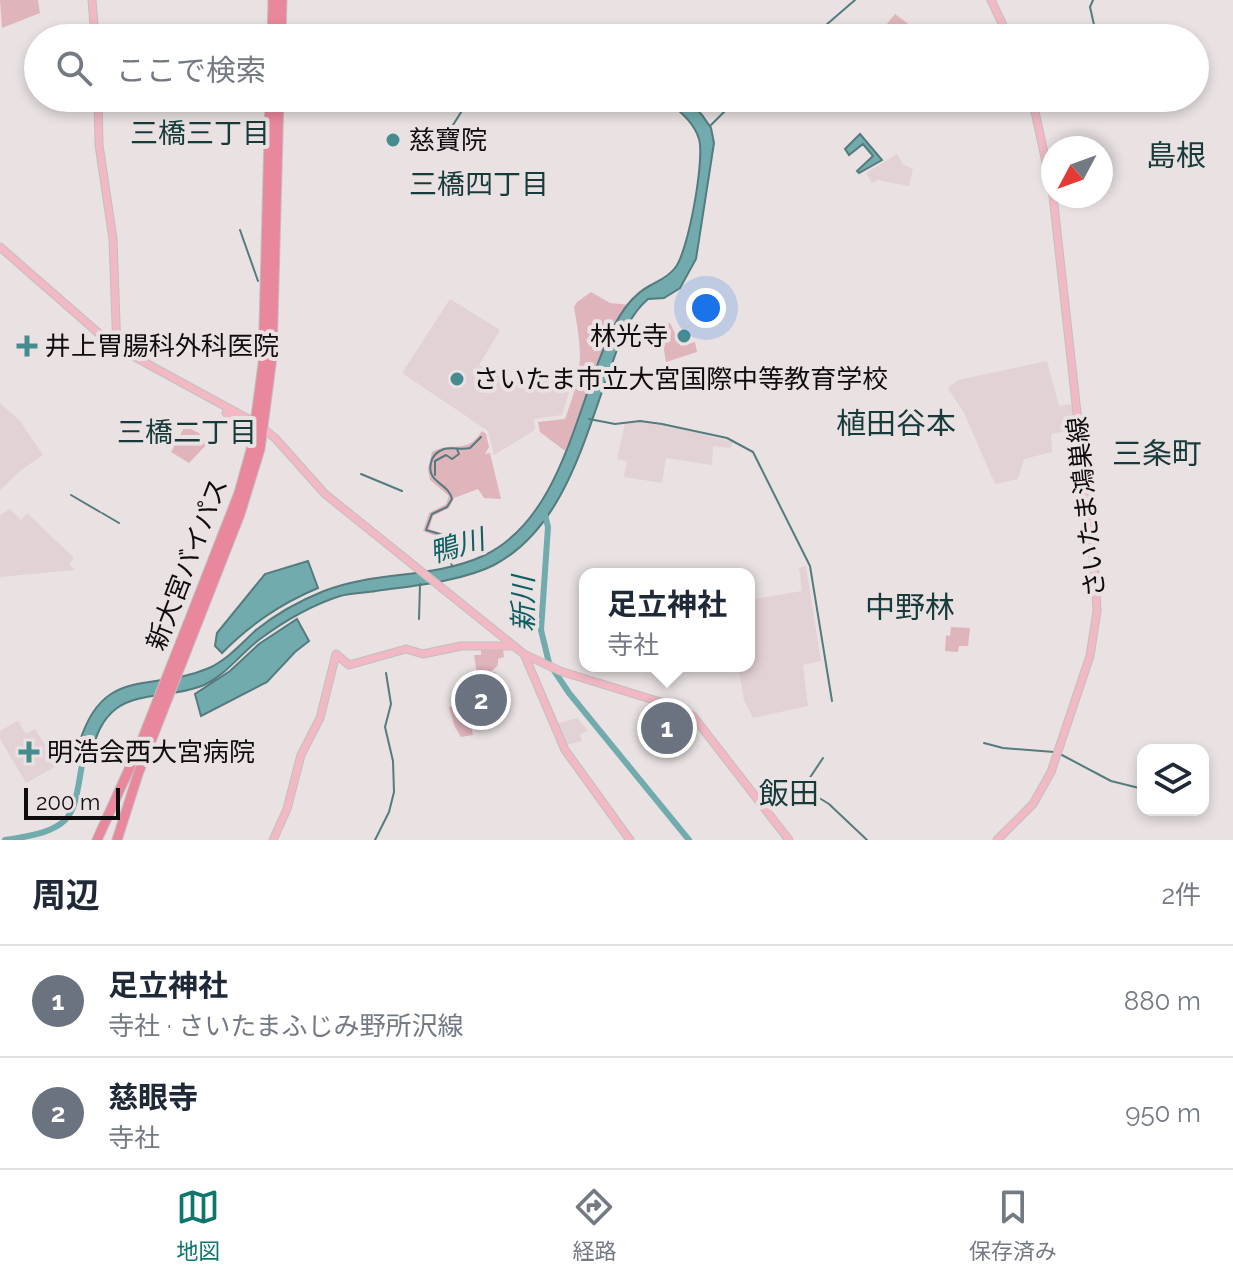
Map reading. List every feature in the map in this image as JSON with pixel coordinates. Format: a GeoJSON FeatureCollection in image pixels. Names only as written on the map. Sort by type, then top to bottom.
{"type":"FeatureCollection","features":[{"type":"Feature","properties":{"kind":"highway"},"geometry":{"type":"LineString","coordinates":[[272,24],[273,0]]}},
{"type":"Feature","properties":{"kind":"highway"},"geometry":{"type":"LineString","coordinates":[[281,24],[282,0]]}},
{"type":"Feature","properties":{"kind":"highway","name":"新大宮バイパス"},"geometry":{"type":"LineString","coordinates":[[259,427],[270,112]]}},
{"type":"Feature","properties":{"kind":"highway","name":"新大宮バイパス"},"geometry":{"type":"LineString","coordinates":[[97,840],[163,699],[243,504],[272,357],[279,112]]}},
{"type":"Feature","properties":{"kind":"highway","name":"新大宮バイパス"},"geometry":{"type":"LineString","coordinates":[[116,840],[163,699]]}},
{"type":"Feature","properties":{"kind":"main road"},"geometry":{"type":"LineString","coordinates":[[92,0],[94,24]]}},
{"type":"Feature","properties":{"kind":"main road"},"geometry":{"type":"LineString","coordinates":[[991,0],[1002,24]]}},
{"type":"Feature","properties":{"kind":"main road"},"geometry":{"type":"LineString","coordinates":[[98,112],[99,145],[113,239],[117,351]]}},
{"type":"Feature","properties":{"kind":"main road","name":"さいたま鴻巣線"},"geometry":{"type":"LineString","coordinates":[[1035,112],[1041,140]]}},
{"type":"Feature","properties":{"kind":"main road","name":"さいたま鴻巣線"},"geometry":{"type":"LineString","coordinates":[[997,840],[1033,804],[1047,780],[1083,680],[1096,625],[1095,575],[1054,208]]}},
{"type":"Feature","properties":{"kind":"main road"},"geometry":{"type":"LineString","coordinates":[[0,247],[117,351]]}},
{"type":"Feature","properties":{"kind":"main road"},"geometry":{"type":"LineString","coordinates":[[0,254],[97,339],[259,427],[282,445],[325,494],[524,654],[560,671],[670,705],[696,719],[789,840]]}},
{"type":"Feature","properties":{"kind":"main road"},"geometry":{"type":"LineString","coordinates":[[273,840],[287,809],[301,755],[320,718],[336,654],[349,665],[406,649],[423,654],[461,646],[515,646]]}},
{"type":"Feature","properties":{"kind":"main road"},"geometry":{"type":"LineString","coordinates":[[524,654],[565,750],[630,840]]}},
{"type":"Feature","properties":{"kind":"shaded area"},"geometry":{"type":"Polygon","coordinates":[[[0,0],[38,0],[40,13],[2,28],[0,0]]]}},
{"type":"Feature","properties":{"kind":"shaded area"},"geometry":{"type":"Polygon","coordinates":[[[895,14],[908,24],[887,24],[895,14]]]}},
{"type":"Feature","properties":{"kind":"shaded area"},"geometry":{"type":"Polygon","coordinates":[[[897,154],[903,164],[913,169],[909,186],[878,180],[872,183],[866,173],[897,154]]]}},
{"type":"Feature","properties":{"kind":"shaded area"},"geometry":{"type":"Polygon","coordinates":[[[591,292],[610,303],[630,305],[610,336],[565,451],[540,432],[538,422],[565,419],[580,363],[574,307],[591,292]]]}},
{"type":"Feature","properties":{"kind":"shaded area","name":"さいたま市立大宮国際中等教育学校"},"geometry":{"type":"Polygon","coordinates":[[[450,299],[500,330],[479,365],[513,384],[525,367],[569,393],[562,415],[534,419],[535,430],[494,455],[488,431],[402,373],[450,299]]]}},
{"type":"Feature","properties":{"kind":"shaded area"},"geometry":{"type":"Polygon","coordinates":[[[670,323],[681,346],[695,342],[697,352],[666,362],[660,326],[670,323]]]}},
{"type":"Feature","properties":{"kind":"shaded area"},"geometry":{"type":"Polygon","coordinates":[[[1047,361],[1059,406],[1074,404],[1076,429],[1051,434],[1052,452],[1024,459],[1018,479],[995,484],[964,413],[948,388],[958,380],[1047,361]]]}},
{"type":"Feature","properties":{"kind":"shaded area"},"geometry":{"type":"Polygon","coordinates":[[[0,403],[20,421],[43,455],[0,490],[0,403]]]}},
{"type":"Feature","properties":{"kind":"shaded area"},"geometry":{"type":"Polygon","coordinates":[[[625,423],[662,424],[733,442],[730,448],[713,446],[712,465],[666,458],[662,483],[624,477],[627,461],[617,459],[625,423]]]}},
{"type":"Feature","properties":{"kind":"shaded area"},"geometry":{"type":"Polygon","coordinates":[[[185,426],[199,433],[207,444],[189,463],[171,452],[185,426]]]}},
{"type":"Feature","properties":{"kind":"shaded area"},"geometry":{"type":"Polygon","coordinates":[[[482,431],[486,434],[489,447],[485,454],[490,453],[501,499],[484,498],[478,489],[454,498],[449,508],[433,516],[429,529],[445,534],[451,562],[447,563],[441,538],[423,531],[429,513],[446,504],[449,496],[430,480],[428,469],[432,452],[470,443],[482,431]]]}},
{"type":"Feature","properties":{"kind":"shaded area"},"geometry":{"type":"Polygon","coordinates":[[[10,509],[21,520],[27,513],[74,558],[69,564],[75,570],[0,577],[0,515],[10,509]]]}},
{"type":"Feature","properties":{"kind":"shaded area"},"geometry":{"type":"Polygon","coordinates":[[[806,566],[821,661],[803,665],[808,706],[753,718],[744,700],[739,672],[755,672],[755,599],[802,591],[799,568],[806,566]]]}},
{"type":"Feature","properties":{"kind":"shaded area"},"geometry":{"type":"Polygon","coordinates":[[[951,627],[970,628],[968,646],[959,646],[958,652],[945,651],[946,635],[950,636],[951,627]]]}},
{"type":"Feature","properties":{"kind":"shaded area"},"geometry":{"type":"Polygon","coordinates":[[[481,650],[503,650],[504,657],[498,659],[498,665],[491,672],[495,672],[501,688],[486,693],[480,673],[477,673],[474,655],[481,655],[481,650]]]}},
{"type":"Feature","properties":{"kind":"shaded area"},"geometry":{"type":"Polygon","coordinates":[[[466,703],[473,735],[461,737],[449,707],[466,703]]]}},
{"type":"Feature","properties":{"kind":"shaded area"},"geometry":{"type":"Polygon","coordinates":[[[577,718],[588,731],[580,734],[582,741],[566,745],[555,724],[577,718]]]}},
{"type":"Feature","properties":{"kind":"shaded area","name":"明浩会西大宮病院"},"geometry":{"type":"Polygon","coordinates":[[[18,721],[26,734],[35,729],[58,765],[26,783],[0,739],[0,731],[18,721]]]}},
{"type":"Feature","properties":{"kind":"water"},"geometry":{"type":"Polygon","coordinates":[[[680,112],[699,112],[711,128],[714,143],[696,259],[680,288],[664,298],[648,299],[629,323],[580,453],[554,506],[538,529],[518,549],[481,571],[436,582],[344,595],[319,604],[269,633],[204,685],[136,699],[117,708],[103,723],[91,754],[79,744],[89,719],[101,702],[115,691],[131,685],[188,675],[216,665],[272,619],[324,591],[363,580],[464,563],[483,556],[510,538],[532,515],[550,487],[615,323],[638,294],[664,278],[680,259],[690,226],[700,165],[699,139],[680,112]]]}},
{"type":"Feature","properties":{"kind":"water"},"geometry":{"type":"Polygon","coordinates":[[[860,134],[882,160],[859,173],[857,171],[873,156],[863,144],[849,155],[845,149],[860,134]]]}},
{"type":"Feature","properties":{"kind":"water"},"geometry":{"type":"Polygon","coordinates":[[[308,561],[318,588],[267,616],[222,653],[215,646],[217,633],[265,574],[308,561]]]}},
{"type":"Feature","properties":{"kind":"water"},"geometry":{"type":"Polygon","coordinates":[[[297,619],[309,641],[267,682],[201,716],[195,694],[297,619]]]}},
{"type":"Feature","properties":{"kind":"waterway"},"geometry":{"type":"LineString","coordinates":[[827,24],[855,0]]}},
{"type":"Feature","properties":{"kind":"waterway"},"geometry":{"type":"LineString","coordinates":[[1093,0],[1090,7],[1094,24]]}},
{"type":"Feature","properties":{"kind":"waterway"},"geometry":{"type":"LineString","coordinates":[[453,125],[461,112]]}},
{"type":"Feature","properties":{"kind":"waterway"},"geometry":{"type":"LineString","coordinates":[[710,126],[724,112]]}},
{"type":"Feature","properties":{"kind":"waterway"},"geometry":{"type":"LineString","coordinates":[[240,230],[258,281]]}},
{"type":"Feature","properties":{"kind":"waterway"},"geometry":{"type":"LineString","coordinates":[[589,419],[615,424],[640,421],[662,424],[727,438],[753,452],[810,566],[832,701]]}},
{"type":"Feature","properties":{"kind":"waterway"},"geometry":{"type":"LineString","coordinates":[[452,566],[443,535],[426,530],[432,514],[447,507],[452,499],[447,489],[432,475],[432,461],[439,451],[470,448],[481,437]]}},
{"type":"Feature","properties":{"kind":"waterway"},"geometry":{"type":"LineString","coordinates":[[435,475],[435,461],[446,455],[452,459],[459,454],[457,449]]}},
{"type":"Feature","properties":{"kind":"waterway"},"geometry":{"type":"LineString","coordinates":[[361,474],[402,491]]}},
{"type":"Feature","properties":{"kind":"waterway"},"geometry":{"type":"LineString","coordinates":[[71,495],[100,512]]}},
{"type":"Feature","properties":{"kind":"waterway","name":"新川"},"geometry":{"type":"LineString","coordinates":[[544,511],[548,527],[541,630],[549,663],[569,693],[689,840]]}},
{"type":"Feature","properties":{"kind":"waterway"},"geometry":{"type":"LineString","coordinates":[[102,513],[119,523]]}},
{"type":"Feature","properties":{"kind":"waterway"},"geometry":{"type":"LineString","coordinates":[[419,619],[420,584]]}},
{"type":"Feature","properties":{"kind":"waterway"},"geometry":{"type":"LineString","coordinates":[[375,840],[389,812],[394,792],[393,761],[385,727],[391,704],[386,673]]}},
{"type":"Feature","properties":{"kind":"waterway"},"geometry":{"type":"LineString","coordinates":[[984,743],[1003,748],[1054,752]]}},
{"type":"Feature","properties":{"kind":"waterway","name":"鴨川"},"geometry":{"type":"LineString","coordinates":[[5,840],[49,830],[70,814],[86,744]]}},
{"type":"Feature","properties":{"kind":"waterway"},"geometry":{"type":"LineString","coordinates":[[1060,754],[1111,781],[1137,788]]}},
{"type":"Feature","properties":{"kind":"waterway"},"geometry":{"type":"LineString","coordinates":[[823,758],[803,788],[829,804],[867,840]]}},
{"type":"Feature","properties":{"kind":"place","name":"慈寶院"},"geometry":{"type":"Point","coordinates":[393,140]}},
{"type":"Feature","properties":{"kind":"place","name":"林光寺"},"geometry":{"type":"Point","coordinates":[684,336]}},
{"type":"Feature","properties":{"kind":"place","name":"井上胃腸科外科医院"},"geometry":{"type":"Point","coordinates":[27,346]}},
{"type":"Feature","properties":{"kind":"place","name":"さいたま市立大宮国際中等教育学校"},"geometry":{"type":"Point","coordinates":[457,379]}},
{"type":"Feature","properties":{"kind":"place","name":"慈眼寺"},"geometry":{"type":"Point","coordinates":[481,700]}},
{"type":"Feature","properties":{"kind":"place","name":"足立神社"},"geometry":{"type":"Point","coordinates":[667,728]}},
{"type":"Feature","properties":{"kind":"place","name":"明浩会西大宮病院"},"geometry":{"type":"Point","coordinates":[29,752]}},
{"type":"Feature","properties":{"kind":"district","name":"三橋三丁目"},"geometry":{"type":"Point","coordinates":[200,133]}},
{"type":"Feature","properties":{"kind":"district","name":"島根"},"geometry":{"type":"Point","coordinates":[1176,155]}},
{"type":"Feature","properties":{"kind":"district","name":"三橋四丁目"},"geometry":{"type":"Point","coordinates":[479,184]}},
{"type":"Feature","properties":{"kind":"district","name":"植田谷本"},"geometry":{"type":"Point","coordinates":[896,423]}},
{"type":"Feature","properties":{"kind":"district","name":"三橋二丁目"},"geometry":{"type":"Point","coordinates":[187,432]}},
{"type":"Feature","properties":{"kind":"district","name":"三条町"},"geometry":{"type":"Point","coordinates":[1157,453]}},
{"type":"Feature","properties":{"kind":"district","name":"中野林"},"geometry":{"type":"Point","coordinates":[910,607]}},
{"type":"Feature","properties":{"kind":"district","name":"飯田"},"geometry":{"type":"Point","coordinates":[789,793]}}]}
